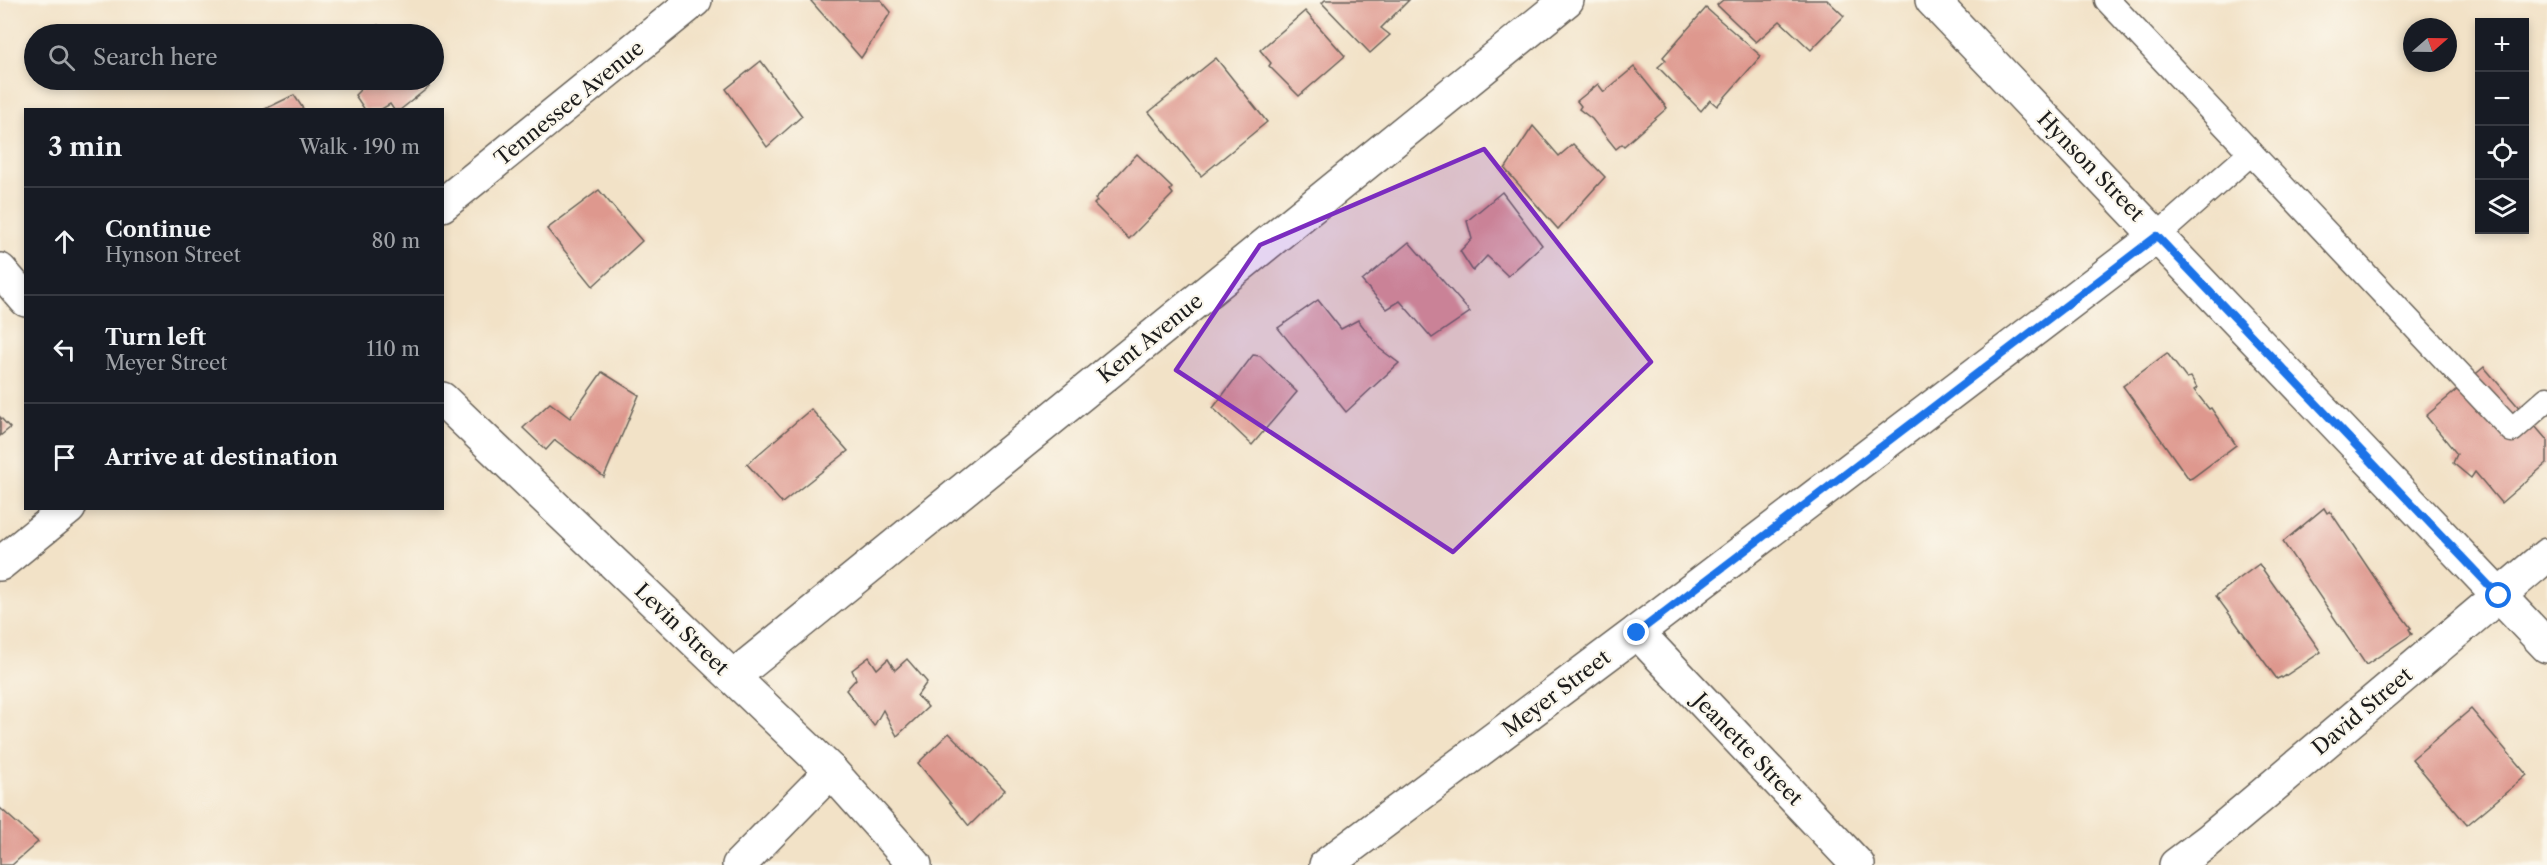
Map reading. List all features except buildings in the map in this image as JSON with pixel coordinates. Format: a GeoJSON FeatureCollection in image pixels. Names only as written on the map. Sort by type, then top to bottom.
{"type":"FeatureCollection","features":[{"type":"Feature","properties":{"kind":"street","name":"Tennessee Avenue"},"geometry":{"type":"LineString","coordinates":[[444,203],[695,0]]}},
{"type":"Feature","properties":{"kind":"street","name":"Kent Avenue"},"geometry":{"type":"LineString","coordinates":[[733,677],[1567,0]]}},
{"type":"Feature","properties":{"kind":"street","name":"Hynson Street"},"geometry":{"type":"LineString","coordinates":[[1932,0],[2547,646]]}},
{"type":"Feature","properties":{"kind":"street","name":"Meyer Street"},"geometry":{"type":"LineString","coordinates":[[1326,865],[1637,633],[2157,236]]}},
{"type":"Feature","properties":{"kind":"street"},"geometry":{"type":"LineString","coordinates":[[0,270],[24,298]]}},
{"type":"Feature","properties":{"kind":"street","name":"Levin Street"},"geometry":{"type":"LineString","coordinates":[[444,401],[831,771],[915,865]]}},
{"type":"Feature","properties":{"kind":"street"},"geometry":{"type":"LineString","coordinates":[[0,564],[67,510]]}},
{"type":"Feature","properties":{"kind":"street","name":"David Street"},"geometry":{"type":"LineString","coordinates":[[2176,865],[2208,841],[2547,555]]}},
{"type":"Feature","properties":{"kind":"street","name":"Jeanette Street"},"geometry":{"type":"LineString","coordinates":[[1637,633],[1858,865]]}},
{"type":"Feature","properties":{"kind":"street"},"geometry":{"type":"LineString","coordinates":[[739,865],[831,771]]}},
{"type":"Feature","properties":{"kind":"lane"},"geometry":{"type":"LineString","coordinates":[[2107,0],[2512,430],[2547,399]]}},
{"type":"Feature","properties":{"kind":"lane"},"geometry":{"type":"LineString","coordinates":[[2157,236],[2251,153]]}},
{"type":"Feature","properties":{"kind":"highlighted area"},"geometry":{"type":"Polygon","coordinates":[[[1484,149],[1651,362],[1453,552],[1176,370],[1260,245],[1484,149]]]}},
{"type":"Feature","properties":{"kind":"route"},"geometry":{"type":"LineString","coordinates":[[1637,633],[2157,236],[2499,596]]}}]}
